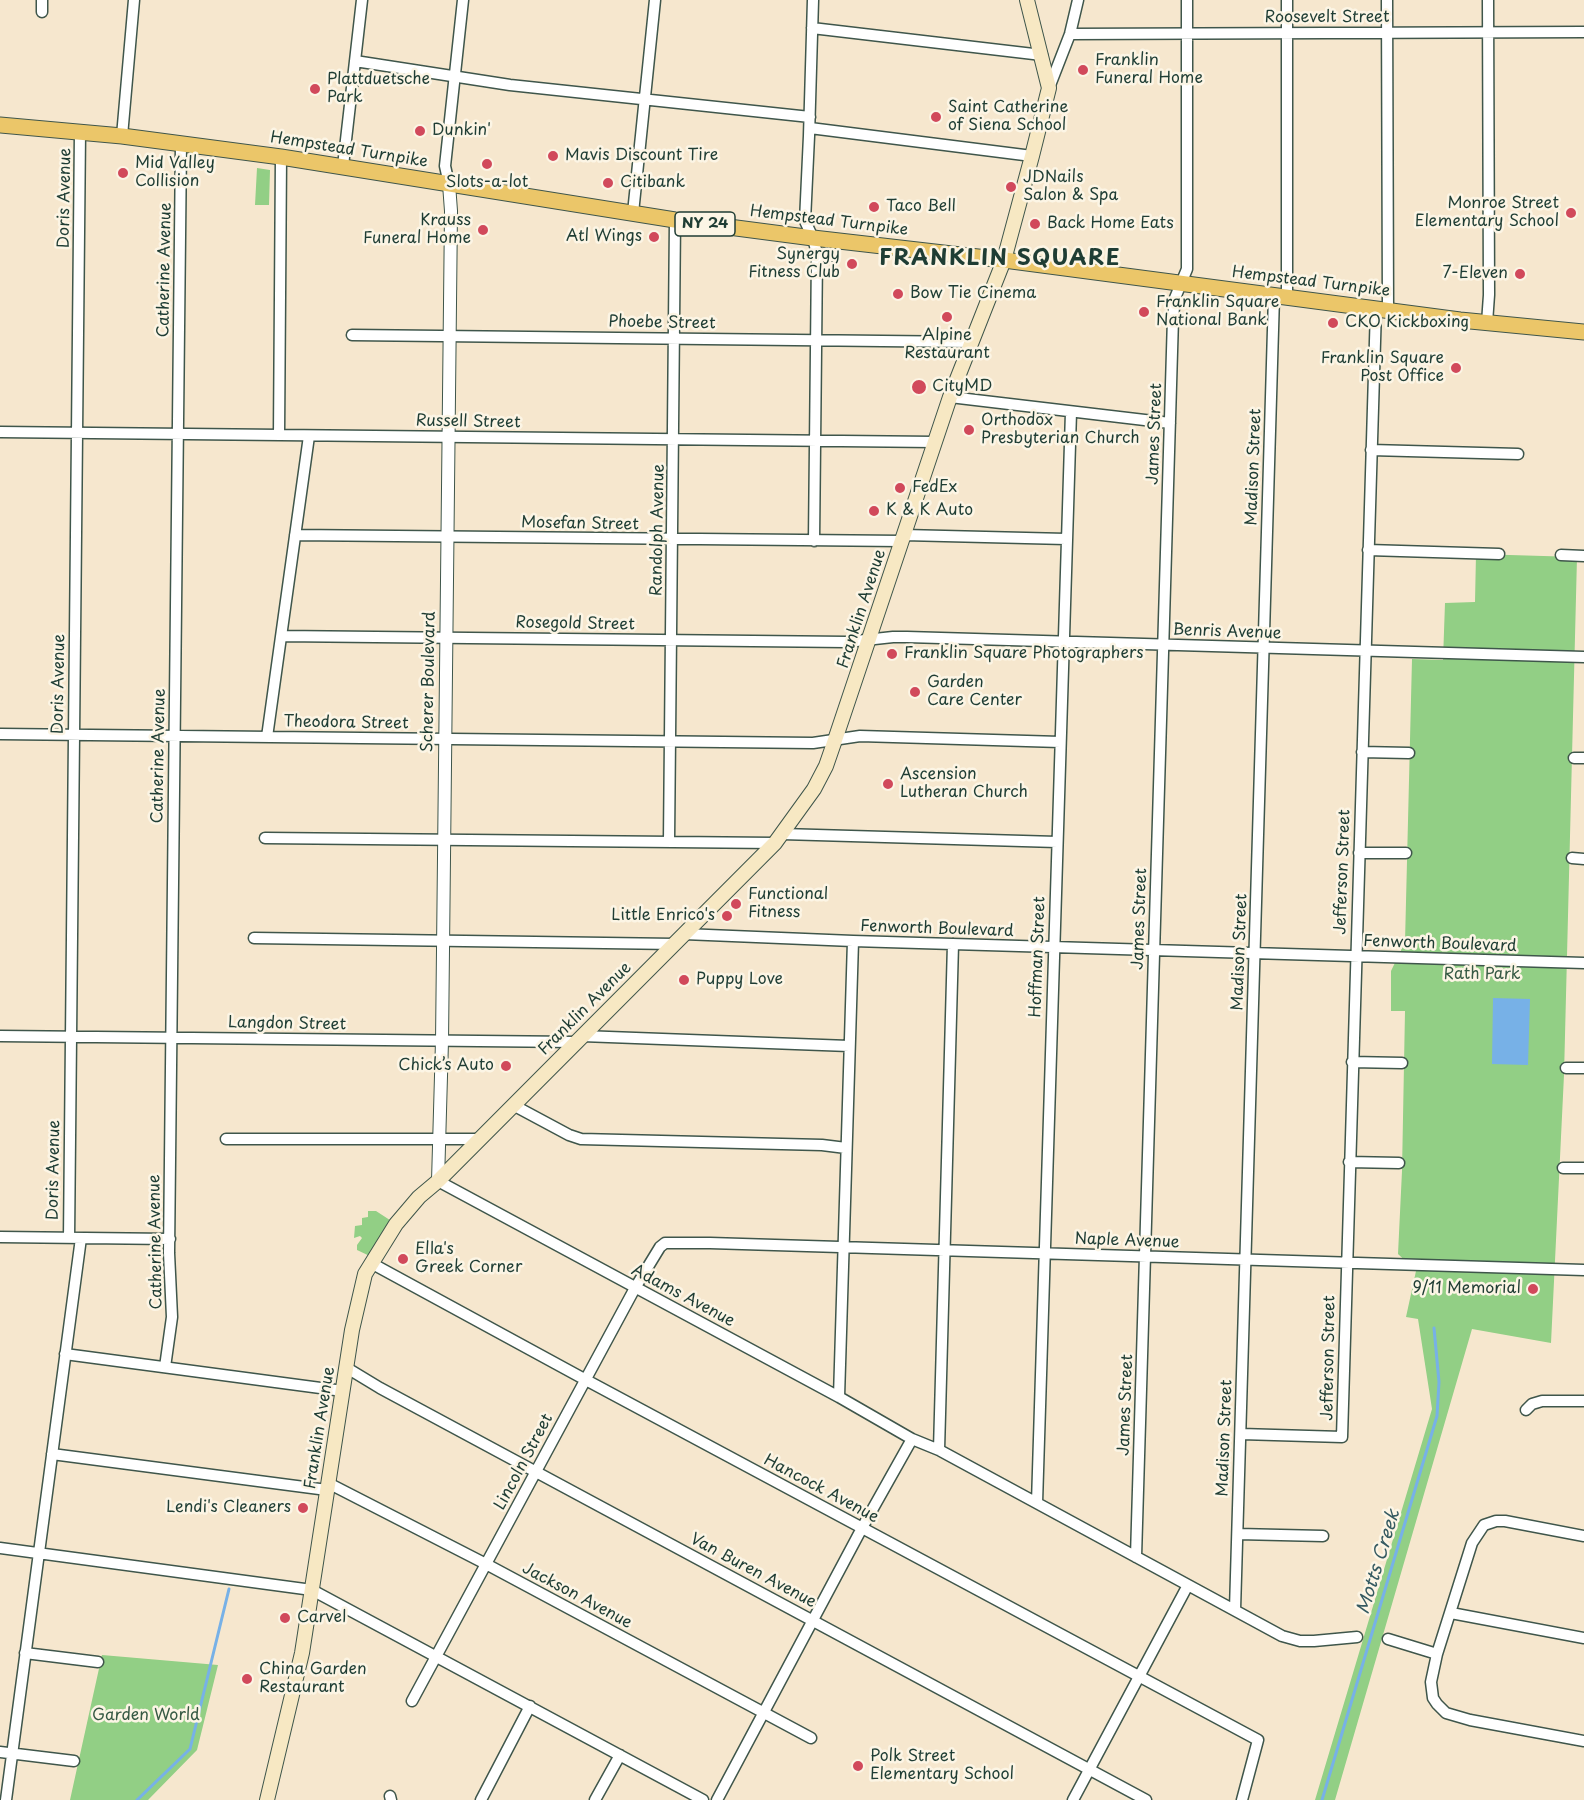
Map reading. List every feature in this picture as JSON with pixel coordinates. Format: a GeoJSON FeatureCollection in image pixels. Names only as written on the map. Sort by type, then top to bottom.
{"type":"FeatureCollection","features":[{"type":"Feature","properties":{"kind":"main road"},"geometry":{"type":"LineString","coordinates":[[1027,0],[1049,87]]}},
{"type":"Feature","properties":{"kind":"main road","name":"Franklin Avenue"},"geometry":{"type":"LineString","coordinates":[[267,1800],[296,1682],[343,1391],[365,1274],[396,1224],[419,1197],[438,1181],[778,838],[814,789],[826,766],[950,397],[1004,260],[1049,87]]}},
{"type":"Feature","properties":{"kind":"main road","name":"Hempstead Turnpike"},"geometry":{"type":"LineString","coordinates":[[0,125],[122,136],[281,157],[675,220],[1487,323],[1584,332]]}},
{"type":"Feature","properties":{"kind":"street"},"geometry":{"type":"LineString","coordinates":[[42,0],[42,12]]}},
{"type":"Feature","properties":{"kind":"street"},"geometry":{"type":"LineString","coordinates":[[122,136],[134,0]]}},
{"type":"Feature","properties":{"kind":"street"},"geometry":{"type":"LineString","coordinates":[[343,166],[362,0]]}},
{"type":"Feature","properties":{"kind":"street"},"geometry":{"type":"LineString","coordinates":[[449,184],[445,166],[463,0]]}},
{"type":"Feature","properties":{"kind":"street"},"geometry":{"type":"LineString","coordinates":[[633,213],[655,0]]}},
{"type":"Feature","properties":{"kind":"street"},"geometry":{"type":"LineString","coordinates":[[813,0],[805,221],[817,254],[814,541]]}},
{"type":"Feature","properties":{"kind":"street"},"geometry":{"type":"LineString","coordinates":[[1049,87],[1070,34],[1078,0]]}},
{"type":"Feature","properties":{"kind":"street","name":"James Street"},"geometry":{"type":"LineString","coordinates":[[1136,1557],[1173,318],[1175,298],[1187,269],[1186,0]]}},
{"type":"Feature","properties":{"kind":"street","name":"Madison Street"},"geometry":{"type":"LineString","coordinates":[[1235,1610],[1264,648],[1281,297],[1287,0]]}},
{"type":"Feature","properties":{"kind":"street","name":"Jefferson Street"},"geometry":{"type":"LineString","coordinates":[[1241,1434],[1342,1437],[1371,450],[1382,309],[1387,0]]}},
{"type":"Feature","properties":{"kind":"street"},"geometry":{"type":"LineString","coordinates":[[1487,323],[1489,295],[1488,0]]}},
{"type":"Feature","properties":{"kind":"street"},"geometry":{"type":"LineString","coordinates":[[812,28],[1042,55]]}},
{"type":"Feature","properties":{"kind":"street","name":"Roosevelt Street"},"geometry":{"type":"LineString","coordinates":[[1070,34],[1584,32]]}},
{"type":"Feature","properties":{"kind":"street"},"geometry":{"type":"LineString","coordinates":[[355,61],[510,85],[645,99],[810,122],[1032,156]]}},
{"type":"Feature","properties":{"kind":"street","name":"Doris Avenue"},"geometry":{"type":"LineString","coordinates":[[69,1238],[80,132]]}},
{"type":"Feature","properties":{"kind":"street","name":"Catherine Avenue"},"geometry":{"type":"LineString","coordinates":[[165,1367],[172,1317],[171,1038],[182,144]]}},
{"type":"Feature","properties":{"kind":"street"},"geometry":{"type":"LineString","coordinates":[[279,435],[281,157]]}},
{"type":"Feature","properties":{"kind":"street","name":"Scherer Boulevard"},"geometry":{"type":"LineString","coordinates":[[438,1181],[442,1041],[451,198],[449,184]]}},
{"type":"Feature","properties":{"kind":"street","name":"Randolph Avenue"},"geometry":{"type":"LineString","coordinates":[[669,841],[675,220]]}},
{"type":"Feature","properties":{"kind":"street","name":"Phoebe Street"},"geometry":{"type":"LineString","coordinates":[[352,335],[971,342]]}},
{"type":"Feature","properties":{"kind":"street"},"geometry":{"type":"LineString","coordinates":[[950,397],[1170,423]]}},
{"type":"Feature","properties":{"kind":"street","name":"Hoffman Street"},"geometry":{"type":"LineString","coordinates":[[1037,1503],[1071,412]]}},
{"type":"Feature","properties":{"kind":"street","name":"Russell Street"},"geometry":{"type":"LineString","coordinates":[[0,432],[935,442]]}},
{"type":"Feature","properties":{"kind":"street"},"geometry":{"type":"LineString","coordinates":[[267,737],[309,435]]}},
{"type":"Feature","properties":{"kind":"street"},"geometry":{"type":"LineString","coordinates":[[1371,450],[1518,454]]}},
{"type":"Feature","properties":{"kind":"street","name":"Mosefan Street"},"geometry":{"type":"LineString","coordinates":[[295,536],[814,541],[903,538],[1066,539]]}},
{"type":"Feature","properties":{"kind":"street"},"geometry":{"type":"LineString","coordinates":[[1368,550],[1498,554]]}},
{"type":"Feature","properties":{"kind":"street"},"geometry":{"type":"LineString","coordinates":[[1561,555],[1584,556]]}},
{"type":"Feature","properties":{"kind":"street","name":"Rosegold Street"},"geometry":{"type":"LineString","coordinates":[[281,636],[847,642],[869,639]]}},
{"type":"Feature","properties":{"kind":"street","name":"Benris Avenue"},"geometry":{"type":"LineString","coordinates":[[869,639],[907,637],[1584,657]]}},
{"type":"Feature","properties":{"kind":"street","name":"Theodora Street"},"geometry":{"type":"LineString","coordinates":[[0,734],[813,743],[860,736],[1060,742]]}},
{"type":"Feature","properties":{"kind":"street"},"geometry":{"type":"LineString","coordinates":[[1362,752],[1409,753]]}},
{"type":"Feature","properties":{"kind":"street"},"geometry":{"type":"LineString","coordinates":[[265,838],[669,841],[778,838],[1057,842]]}},
{"type":"Feature","properties":{"kind":"street"},"geometry":{"type":"LineString","coordinates":[[1359,853],[1406,853]]}},
{"type":"Feature","properties":{"kind":"street"},"geometry":{"type":"LineString","coordinates":[[1572,858],[1584,859]]}},
{"type":"Feature","properties":{"kind":"street","name":"Fenworth Boulevard"},"geometry":{"type":"LineString","coordinates":[[254,938],[852,941],[1584,963]]}},
{"type":"Feature","properties":{"kind":"street"},"geometry":{"type":"LineString","coordinates":[[839,1397],[852,941]]}},
{"type":"Feature","properties":{"kind":"street"},"geometry":{"type":"LineString","coordinates":[[952,944],[939,1450],[1282,1636],[1300,1641],[1357,1637]]}},
{"type":"Feature","properties":{"kind":"street","name":"Langdon Street"},"geometry":{"type":"LineString","coordinates":[[0,1036],[442,1041],[578,1039],[849,1046]]}},
{"type":"Feature","properties":{"kind":"street"},"geometry":{"type":"LineString","coordinates":[[1352,1062],[1402,1063]]}},
{"type":"Feature","properties":{"kind":"street"},"geometry":{"type":"LineString","coordinates":[[1566,1068],[1584,1068]]}},
{"type":"Feature","properties":{"kind":"street"},"geometry":{"type":"LineString","coordinates":[[513,1105],[581,1139],[846,1148]]}},
{"type":"Feature","properties":{"kind":"street"},"geometry":{"type":"LineString","coordinates":[[226,1139],[479,1139]]}},
{"type":"Feature","properties":{"kind":"street"},"geometry":{"type":"LineString","coordinates":[[1349,1162],[1399,1163]]}},
{"type":"Feature","properties":{"kind":"street"},"geometry":{"type":"LineString","coordinates":[[1563,1168],[1584,1168]]}},
{"type":"Feature","properties":{"kind":"street","name":"Adams Avenue"},"geometry":{"type":"LineString","coordinates":[[438,1181],[839,1397],[912,1439],[939,1450]]}},
{"type":"Feature","properties":{"kind":"street"},"geometry":{"type":"LineString","coordinates":[[0,1237],[170,1239]]}},
{"type":"Feature","properties":{"kind":"street"},"geometry":{"type":"LineString","coordinates":[[6,1800],[6,1752],[25,1653],[81,1238]]}},
{"type":"Feature","properties":{"kind":"street","name":"Lincoln Street"},"geometry":{"type":"LineString","coordinates":[[412,1701],[635,1288],[660,1247],[665,1243],[670,1243]]}},
{"type":"Feature","properties":{"kind":"street","name":"Naple Avenue"},"geometry":{"type":"LineString","coordinates":[[670,1243],[1584,1270]]}},
{"type":"Feature","properties":{"kind":"street","name":"Hancock Avenue"},"geometry":{"type":"LineString","coordinates":[[371,1263],[1258,1740],[1242,1800]]}},
{"type":"Feature","properties":{"kind":"street"},"geometry":{"type":"LineString","coordinates":[[65,1354],[343,1391]]}},
{"type":"Feature","properties":{"kind":"street","name":"Van Buren Avenue"},"geometry":{"type":"LineString","coordinates":[[347,1368],[380,1388],[1146,1800]]}},
{"type":"Feature","properties":{"kind":"street"},"geometry":{"type":"LineString","coordinates":[[1526,1410],[1532,1404],[1542,1401],[1584,1401]]}},
{"type":"Feature","properties":{"kind":"street"},"geometry":{"type":"LineString","coordinates":[[717,1800],[912,1439]]}},
{"type":"Feature","properties":{"kind":"street","name":"Jackson Avenue"},"geometry":{"type":"LineString","coordinates":[[52,1454],[328,1486],[486,1564],[811,1738]]}},
{"type":"Feature","properties":{"kind":"street"},"geometry":{"type":"LineString","coordinates":[[1584,1536],[1505,1521],[1484,1525],[1472,1543],[1437,1654],[1431,1682],[1431,1691],[1437,1704],[1446,1713],[1584,1741]]}},
{"type":"Feature","properties":{"kind":"street"},"geometry":{"type":"LineString","coordinates":[[1238,1534],[1323,1536]]}},
{"type":"Feature","properties":{"kind":"street"},"geometry":{"type":"LineString","coordinates":[[0,1548],[312,1590],[703,1800]]}},
{"type":"Feature","properties":{"kind":"street"},"geometry":{"type":"LineString","coordinates":[[1073,1800],[1188,1585]]}},
{"type":"Feature","properties":{"kind":"street"},"geometry":{"type":"LineString","coordinates":[[1450,1613],[1584,1638]]}},
{"type":"Feature","properties":{"kind":"street"},"geometry":{"type":"LineString","coordinates":[[1388,1639],[1437,1654]]}},
{"type":"Feature","properties":{"kind":"street"},"geometry":{"type":"LineString","coordinates":[[25,1653],[98,1662]]}},
{"type":"Feature","properties":{"kind":"street"},"geometry":{"type":"LineString","coordinates":[[481,1800],[530,1706]]}},
{"type":"Feature","properties":{"kind":"street"},"geometry":{"type":"LineString","coordinates":[[6,1752],[74,1761]]}},
{"type":"Feature","properties":{"kind":"street"},"geometry":{"type":"LineString","coordinates":[[595,1800],[620,1755]]}},
{"type":"Feature","properties":{"kind":"green space"},"geometry":{"type":"Polygon","coordinates":[[[257,168],[270,170],[269,205],[255,205],[257,168]]]}},
{"type":"Feature","properties":{"kind":"green space","name":"Rath Park"},"geometry":{"type":"Polygon","coordinates":[[[1476,554],[1577,557],[1564,1075],[1551,1343],[1472,1329],[1335,1800],[1315,1800],[1432,1409],[1418,1319],[1406,1317],[1416,1271],[1398,1254],[1405,1011],[1391,1011],[1391,971],[1405,942],[1412,659],[1443,660],[1445,603],[1475,602],[1476,554]]]}},
{"type":"Feature","properties":{"kind":"green space"},"geometry":{"type":"Polygon","coordinates":[[[368,1211],[376,1211],[396,1224],[374,1258],[357,1250],[357,1245],[362,1238],[360,1236],[354,1238],[355,1226],[362,1225],[362,1218],[368,1217],[368,1211]]]}},
{"type":"Feature","properties":{"kind":"green space","name":"Garden World"},"geometry":{"type":"Polygon","coordinates":[[[102,1655],[218,1665],[197,1750],[148,1800],[70,1800],[102,1655]]]}},
{"type":"Feature","properties":{"kind":"water"},"geometry":{"type":"Polygon","coordinates":[[[1493,998],[1530,999],[1528,1065],[1492,1064],[1493,998]]]}},
{"type":"Feature","properties":{"kind":"waterway","name":"Motts Creek"},"geometry":{"type":"LineString","coordinates":[[1322,1800],[1437,1416],[1439,1382],[1434,1328]]}},
{"type":"Feature","properties":{"kind":"waterway"},"geometry":{"type":"LineString","coordinates":[[137,1800],[190,1749],[229,1589]]}},
{"type":"Feature","properties":{"kind":"place","name":"Franklin Funeral Home"},"geometry":{"type":"Point","coordinates":[1083,70]}},
{"type":"Feature","properties":{"kind":"place","name":"Plattduetsche Park"},"geometry":{"type":"Point","coordinates":[315,89]}},
{"type":"Feature","properties":{"kind":"place","name":"Saint Catherine of Siena School"},"geometry":{"type":"Point","coordinates":[936,117]}},
{"type":"Feature","properties":{"kind":"place","name":"Dunkin'"},"geometry":{"type":"Point","coordinates":[420,131]}},
{"type":"Feature","properties":{"kind":"place","name":"Mavis Discount Tire"},"geometry":{"type":"Point","coordinates":[553,156]}},
{"type":"Feature","properties":{"kind":"place","name":"Slots-a-lot"},"geometry":{"type":"Point","coordinates":[487,164]}},
{"type":"Feature","properties":{"kind":"place","name":"Mid Valley Collision"},"geometry":{"type":"Point","coordinates":[123,173]}},
{"type":"Feature","properties":{"kind":"place","name":"Citibank"},"geometry":{"type":"Point","coordinates":[608,183]}},
{"type":"Feature","properties":{"kind":"place","name":"JDNails Salon & Spa"},"geometry":{"type":"Point","coordinates":[1011,187]}},
{"type":"Feature","properties":{"kind":"place","name":"Taco Bell"},"geometry":{"type":"Point","coordinates":[874,207]}},
{"type":"Feature","properties":{"kind":"place","name":"Monroe Street Elementary School"},"geometry":{"type":"Point","coordinates":[1571,213]}},
{"type":"Feature","properties":{"kind":"place","name":"Back Home Eats"},"geometry":{"type":"Point","coordinates":[1035,224]}},
{"type":"Feature","properties":{"kind":"place","name":"Krauss Funeral Home"},"geometry":{"type":"Point","coordinates":[483,230]}},
{"type":"Feature","properties":{"kind":"place","name":"Atl Wings"},"geometry":{"type":"Point","coordinates":[654,237]}},
{"type":"Feature","properties":{"kind":"place","name":"Synergy Fitness Club"},"geometry":{"type":"Point","coordinates":[852,264]}},
{"type":"Feature","properties":{"kind":"place","name":"7-Eleven"},"geometry":{"type":"Point","coordinates":[1520,274]}},
{"type":"Feature","properties":{"kind":"place","name":"Bow Tie Cinema"},"geometry":{"type":"Point","coordinates":[898,294]}},
{"type":"Feature","properties":{"kind":"place","name":"Franklin Square National Bank"},"geometry":{"type":"Point","coordinates":[1144,312]}},
{"type":"Feature","properties":{"kind":"place","name":"Alpine Restaurant"},"geometry":{"type":"Point","coordinates":[947,317]}},
{"type":"Feature","properties":{"kind":"place","name":"CKO Kickboxing"},"geometry":{"type":"Point","coordinates":[1333,323]}},
{"type":"Feature","properties":{"kind":"place","name":"Franklin Square Post Office"},"geometry":{"type":"Point","coordinates":[1456,368]}},
{"type":"Feature","properties":{"kind":"place","name":"CityMD"},"geometry":{"type":"Point","coordinates":[919,387]}},
{"type":"Feature","properties":{"kind":"place","name":"Orthodox Presbyterian Church"},"geometry":{"type":"Point","coordinates":[969,430]}},
{"type":"Feature","properties":{"kind":"place","name":"FedEx"},"geometry":{"type":"Point","coordinates":[900,488]}},
{"type":"Feature","properties":{"kind":"place","name":"K & K Auto"},"geometry":{"type":"Point","coordinates":[874,511]}},
{"type":"Feature","properties":{"kind":"place","name":"Franklin Square Photographers"},"geometry":{"type":"Point","coordinates":[892,654]}},
{"type":"Feature","properties":{"kind":"place","name":"Garden Care Center"},"geometry":{"type":"Point","coordinates":[915,692]}},
{"type":"Feature","properties":{"kind":"place","name":"Ascension Lutheran Church"},"geometry":{"type":"Point","coordinates":[888,784]}},
{"type":"Feature","properties":{"kind":"place","name":"Functional Fitness"},"geometry":{"type":"Point","coordinates":[736,904]}},
{"type":"Feature","properties":{"kind":"place","name":"Little Enrico's"},"geometry":{"type":"Point","coordinates":[727,916]}},
{"type":"Feature","properties":{"kind":"place","name":"Puppy Love"},"geometry":{"type":"Point","coordinates":[684,980]}},
{"type":"Feature","properties":{"kind":"place","name":"Chick’s Auto"},"geometry":{"type":"Point","coordinates":[506,1066]}},
{"type":"Feature","properties":{"kind":"place","name":"Ella's Greek Corner"},"geometry":{"type":"Point","coordinates":[403,1259]}},
{"type":"Feature","properties":{"kind":"place","name":"9/11 Memorial"},"geometry":{"type":"Point","coordinates":[1533,1289]}},
{"type":"Feature","properties":{"kind":"place","name":"Lendi's Cleaners"},"geometry":{"type":"Point","coordinates":[303,1508]}},
{"type":"Feature","properties":{"kind":"place","name":"Carvel"},"geometry":{"type":"Point","coordinates":[285,1618]}},
{"type":"Feature","properties":{"kind":"place","name":"China Garden Restaurant"},"geometry":{"type":"Point","coordinates":[247,1679]}},
{"type":"Feature","properties":{"kind":"place","name":"Polk Street Elementary School"},"geometry":{"type":"Point","coordinates":[858,1766]}},
{"type":"Feature","properties":{"kind":"district","name":"FRANKLIN SQUARE"},"geometry":{"type":"Point","coordinates":[1000,259]}}]}
